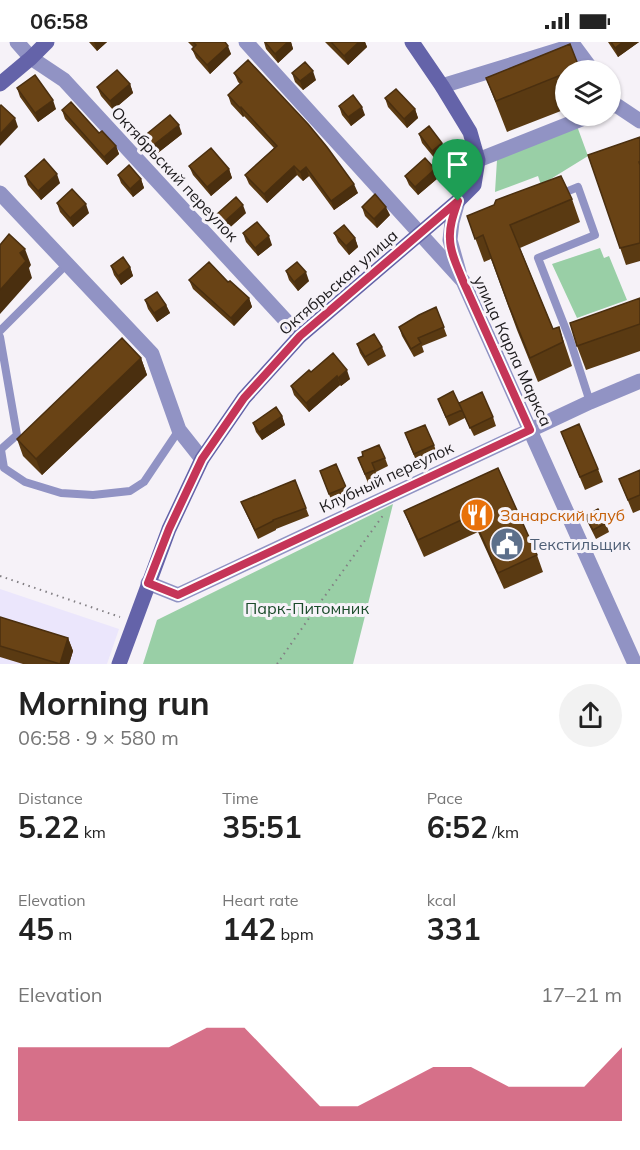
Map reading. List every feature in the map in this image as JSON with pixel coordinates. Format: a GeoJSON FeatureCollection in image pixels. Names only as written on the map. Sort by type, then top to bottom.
{"type":"FeatureCollection","features":[{"type":"Feature","properties":{"kind":"street","name":"Октябрьский переулок"},"geometry":{"type":"LineString","coordinates":[[17,42],[32,58],[64,80],[300,336]]}},
{"type":"Feature","properties":{"kind":"street"},"geometry":{"type":"LineString","coordinates":[[0,84],[32,58],[47,42]]}},
{"type":"Feature","properties":{"kind":"street","name":"улица Карла Маркса"},"geometry":{"type":"LineString","coordinates":[[246,42],[463,281],[635,664]]}},
{"type":"Feature","properties":{"kind":"street"},"geometry":{"type":"LineString","coordinates":[[412,42],[470,132],[478,160],[564,126]]}},
{"type":"Feature","properties":{"kind":"street"},"geometry":{"type":"LineString","coordinates":[[442,86],[565,48],[572,42],[585,60]]}},
{"type":"Feature","properties":{"kind":"street"},"geometry":{"type":"LineString","coordinates":[[621,109],[640,121]]}},
{"type":"Feature","properties":{"kind":"street","name":"Октябрьская улица"},"geometry":{"type":"LineString","coordinates":[[119,664],[169,529],[202,459],[244,398],[300,336],[474,185],[478,160]]}},
{"type":"Feature","properties":{"kind":"street"},"geometry":{"type":"LineString","coordinates":[[0,193],[152,354],[179,430],[202,459]]}},
{"type":"Feature","properties":{"kind":"street"},"geometry":{"type":"LineString","coordinates":[[458,201],[450,240],[463,281]]}},
{"type":"Feature","properties":{"kind":"street","name":"Клубный переулок"},"geometry":{"type":"LineString","coordinates":[[148,583],[178,595],[590,402],[640,381]]}},
{"type":"Feature","properties":{"kind":"lane"},"geometry":{"type":"LineString","coordinates":[[558,195],[579,188],[595,236],[538,258],[570,340],[590,402]]}},
{"type":"Feature","properties":{"kind":"lane"},"geometry":{"type":"LineString","coordinates":[[0,331],[67,264]]}},
{"type":"Feature","properties":{"kind":"lane"},"geometry":{"type":"LineString","coordinates":[[570,340],[579,336]]}},
{"type":"Feature","properties":{"kind":"lane"},"geometry":{"type":"LineString","coordinates":[[0,337],[17,435],[1,450],[4,468],[24,482],[61,493],[93,495],[130,490],[144,482],[179,430]]}},
{"type":"Feature","properties":{"kind":"path"},"geometry":{"type":"LineString","coordinates":[[277,664],[384,514],[380,500]]}},
{"type":"Feature","properties":{"kind":"path"},"geometry":{"type":"LineString","coordinates":[[0,576],[134,622]]}},
{"type":"Feature","properties":{"kind":"shaded area"},"geometry":{"type":"Polygon","coordinates":[[[0,589],[119,629],[107,664],[0,664],[0,589]]]}},
{"type":"Feature","properties":{"kind":"green space"},"geometry":{"type":"Polygon","coordinates":[[[577,126],[588,156],[541,185],[538,176],[495,192],[497,160],[577,126]]]}},
{"type":"Feature","properties":{"kind":"green space"},"geometry":{"type":"Polygon","coordinates":[[[600,248],[604,258],[609,256],[627,300],[577,318],[552,264],[600,248]]]}},
{"type":"Feature","properties":{"kind":"green space","name":"Парк-Питомник"},"geometry":{"type":"Polygon","coordinates":[[[393,504],[353,664],[143,664],[157,620],[393,504]]]}},
{"type":"Feature","properties":{"kind":"building"},"geometry":{"type":"Polygon","coordinates":[[[193,42],[225,42],[228,46],[207,65],[192,49],[196,45],[193,42]]]}},
{"type":"Feature","properties":{"kind":"building"},"geometry":{"type":"Polygon","coordinates":[[[265,42],[288,42],[275,54],[265,42]]]}},
{"type":"Feature","properties":{"kind":"building"},"geometry":{"type":"Polygon","coordinates":[[[331,42],[359,42],[344,56],[331,42]]]}},
{"type":"Feature","properties":{"kind":"building"},"geometry":{"type":"Polygon","coordinates":[[[611,42],[623,42],[615,48],[611,42]]]}},
{"type":"Feature","properties":{"kind":"building"},"geometry":{"type":"Polygon","coordinates":[[[570,44],[576,60],[555,60],[555,77],[496,101],[486,78],[570,44]]]}},
{"type":"Feature","properties":{"kind":"building"},"geometry":{"type":"Polygon","coordinates":[[[248,60],[308,124],[354,184],[331,201],[306,167],[300,172],[294,166],[264,194],[245,175],[277,146],[228,95],[242,82],[234,73],[248,60]]]}},
{"type":"Feature","properties":{"kind":"building"},"geometry":{"type":"Polygon","coordinates":[[[305,62],[313,71],[300,81],[292,73],[305,62]]]}},
{"type":"Feature","properties":{"kind":"building"},"geometry":{"type":"Polygon","coordinates":[[[117,70],[130,84],[110,101],[97,87],[117,70]]]}},
{"type":"Feature","properties":{"kind":"building"},"geometry":{"type":"Polygon","coordinates":[[[35,75],[53,100],[35,113],[17,88],[35,75]]]}},
{"type":"Feature","properties":{"kind":"building"},"geometry":{"type":"Polygon","coordinates":[[[396,89],[415,109],[404,119],[385,98],[396,89]]]}},
{"type":"Feature","properties":{"kind":"building"},"geometry":{"type":"Polygon","coordinates":[[[353,95],[362,107],[348,117],[339,106],[353,95]]]}},
{"type":"Feature","properties":{"kind":"building"},"geometry":{"type":"Polygon","coordinates":[[[71,102],[99,133],[102,131],[116,146],[104,157],[62,110],[71,102]]]}},
{"type":"Feature","properties":{"kind":"building"},"geometry":{"type":"Polygon","coordinates":[[[0,106],[15,118],[0,134],[0,106]]]}},
{"type":"Feature","properties":{"kind":"building"},"geometry":{"type":"Polygon","coordinates":[[[170,115],[179,125],[151,147],[143,137],[170,115]]]}},
{"type":"Feature","properties":{"kind":"building"},"geometry":{"type":"Polygon","coordinates":[[[429,126],[442,143],[432,151],[419,134],[429,126]]]}},
{"type":"Feature","properties":{"kind":"building"},"geometry":{"type":"Polygon","coordinates":[[[640,137],[640,243],[620,248],[588,155],[640,137]]]}},
{"type":"Feature","properties":{"kind":"building"},"geometry":{"type":"Polygon","coordinates":[[[211,148],[229,169],[207,187],[189,166],[211,148]]]}},
{"type":"Feature","properties":{"kind":"building"},"geometry":{"type":"Polygon","coordinates":[[[425,158],[435,169],[415,187],[405,176],[425,158]]]}},
{"type":"Feature","properties":{"kind":"building"},"geometry":{"type":"Polygon","coordinates":[[[44,159],[57,174],[38,191],[25,176],[44,159]]]}},
{"type":"Feature","properties":{"kind":"building"},"geometry":{"type":"Polygon","coordinates":[[[129,165],[141,179],[130,189],[118,175],[129,165]]]}},
{"type":"Feature","properties":{"kind":"building"},"geometry":{"type":"Polygon","coordinates":[[[561,176],[572,199],[510,225],[553,329],[559,327],[563,342],[530,358],[483,235],[475,239],[467,216],[494,205],[496,200],[561,176]]]}},
{"type":"Feature","properties":{"kind":"building"},"geometry":{"type":"Polygon","coordinates":[[[72,189],[86,204],[70,218],[57,203],[72,189]]]}},
{"type":"Feature","properties":{"kind":"building"},"geometry":{"type":"Polygon","coordinates":[[[375,194],[386,207],[374,219],[362,207],[375,194]]]}},
{"type":"Feature","properties":{"kind":"building"},"geometry":{"type":"Polygon","coordinates":[[[236,197],[243,205],[223,223],[216,215],[236,197]]]}},
{"type":"Feature","properties":{"kind":"building"},"geometry":{"type":"Polygon","coordinates":[[[257,222],[269,236],[255,248],[243,233],[257,222]]]}},
{"type":"Feature","properties":{"kind":"building"},"geometry":{"type":"Polygon","coordinates":[[[344,225],[355,238],[346,246],[334,233],[344,225]]]}},
{"type":"Feature","properties":{"kind":"building"},"geometry":{"type":"Polygon","coordinates":[[[9,234],[25,249],[20,253],[26,261],[0,290],[0,245],[9,234]]]}},
{"type":"Feature","properties":{"kind":"building"},"geometry":{"type":"Polygon","coordinates":[[[123,257],[130,267],[118,276],[111,266],[123,257]]]}},
{"type":"Feature","properties":{"kind":"building"},"geometry":{"type":"Polygon","coordinates":[[[209,262],[228,282],[230,281],[249,298],[231,318],[189,280],[209,262]]]}},
{"type":"Feature","properties":{"kind":"building"},"geometry":{"type":"Polygon","coordinates":[[[297,262],[306,272],[294,282],[286,271],[297,262]]]}},
{"type":"Feature","properties":{"kind":"building"},"geometry":{"type":"Polygon","coordinates":[[[157,292],[166,305],[154,313],[145,300],[157,292]]]}},
{"type":"Feature","properties":{"kind":"building"},"geometry":{"type":"Polygon","coordinates":[[[640,298],[640,324],[577,346],[570,323],[640,298]]]}},
{"type":"Feature","properties":{"kind":"building"},"geometry":{"type":"Polygon","coordinates":[[[436,307],[444,327],[418,338],[421,343],[411,349],[399,327],[436,307]]]}},
{"type":"Feature","properties":{"kind":"building"},"geometry":{"type":"Polygon","coordinates":[[[374,334],[382,347],[365,357],[357,344],[374,334]]]}},
{"type":"Feature","properties":{"kind":"building"},"geometry":{"type":"Polygon","coordinates":[[[122,338],[141,358],[36,459],[17,439],[122,338]]]}},
{"type":"Feature","properties":{"kind":"building"},"geometry":{"type":"Polygon","coordinates":[[[333,353],[347,370],[306,403],[291,386],[333,353]]]}},
{"type":"Feature","properties":{"kind":"building"},"geometry":{"type":"Polygon","coordinates":[[[453,391],[462,410],[446,417],[438,399],[453,391]]]}},
{"type":"Feature","properties":{"kind":"building"},"geometry":{"type":"Polygon","coordinates":[[[482,392],[493,417],[470,428],[459,403],[482,392]]]}},
{"type":"Feature","properties":{"kind":"building"},"geometry":{"type":"Polygon","coordinates":[[[276,407],[282,416],[259,432],[253,423],[276,407]]]}},
{"type":"Feature","properties":{"kind":"building"},"geometry":{"type":"Polygon","coordinates":[[[579,424],[598,469],[580,477],[561,432],[579,424]]]}},
{"type":"Feature","properties":{"kind":"building"},"geometry":{"type":"Polygon","coordinates":[[[425,425],[434,445],[414,454],[405,433],[425,425]]]}},
{"type":"Feature","properties":{"kind":"building"},"geometry":{"type":"Polygon","coordinates":[[[379,445],[385,458],[372,463],[375,470],[365,474],[358,458],[363,456],[362,452],[379,445]]]}},
{"type":"Feature","properties":{"kind":"building"},"geometry":{"type":"Polygon","coordinates":[[[336,464],[346,487],[329,494],[320,471],[336,464]]]}},
{"type":"Feature","properties":{"kind":"building","name":"Текстильщик"},"geometry":{"type":"Polygon","coordinates":[[[498,468],[537,555],[498,573],[472,515],[418,540],[404,511],[498,468]]]}},
{"type":"Feature","properties":{"kind":"building"},"geometry":{"type":"Polygon","coordinates":[[[640,470],[640,495],[628,500],[619,479],[640,470]]]}},
{"type":"Feature","properties":{"kind":"building"},"geometry":{"type":"Polygon","coordinates":[[[295,480],[306,508],[273,520],[255,530],[241,502],[295,480]]]}},
{"type":"Feature","properties":{"kind":"building"},"geometry":{"type":"Polygon","coordinates":[[[598,509],[606,523],[593,530],[585,516],[598,509]]]}},
{"type":"Feature","properties":{"kind":"building"},"geometry":{"type":"Polygon","coordinates":[[[0,617],[68,638],[60,664],[0,646],[0,617]]]}},
{"type":"Feature","properties":{"kind":"place","name":"Занарский клуб"},"geometry":{"type":"Point","coordinates":[477,515]}},
{"type":"Feature","properties":{"kind":"place","name":"Текстильщик"},"geometry":{"type":"Point","coordinates":[507,544]}},
{"type":"Feature","properties":{"kind":"route"},"geometry":{"type":"LineString","coordinates":[[458,201],[450,240],[455,261],[530,430],[178,595],[148,583],[169,529],[202,459],[244,398],[300,336],[458,201]]}}]}
